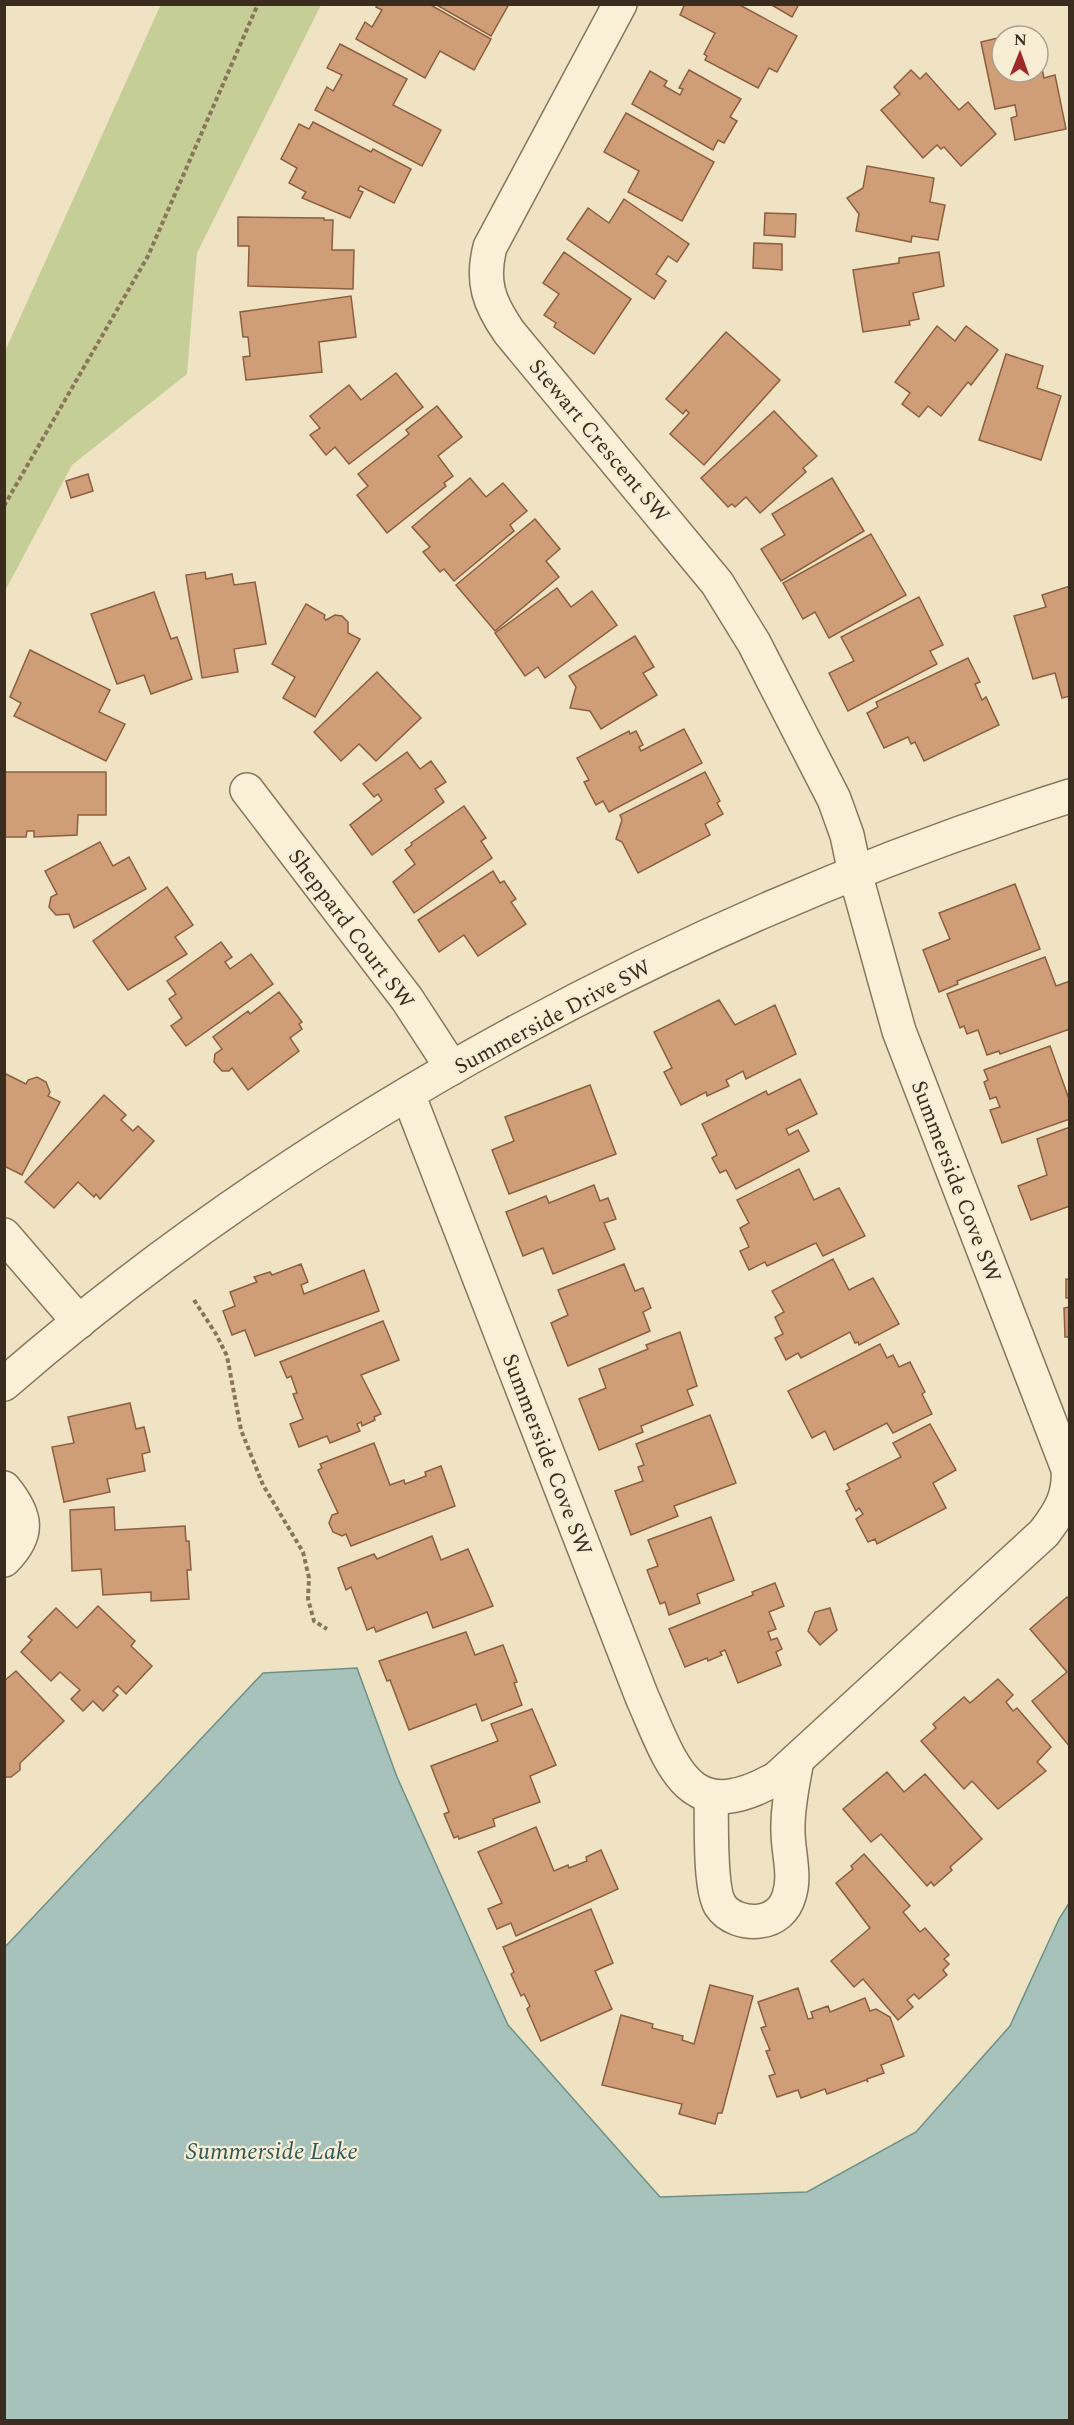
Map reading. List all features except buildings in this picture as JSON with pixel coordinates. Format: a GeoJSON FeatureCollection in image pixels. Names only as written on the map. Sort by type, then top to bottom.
{"type":"FeatureCollection","features":[{"type":"Feature","properties":{"kind":"street","name":"Stewart Crescent SW"},"geometry":{"type":"LineString","coordinates":[[620,4],[490,247],[485,266],[485,284],[498,316],[509,332],[717,583],[754,643],[834,800],[847,835],[855,873]]}},
{"type":"Feature","properties":{"kind":"street","name":"Sheppard Court SW"},"geometry":{"type":"LineString","coordinates":[[247,790],[407,999],[452,1068]]}},
{"type":"Feature","properties":{"kind":"street","name":"Summerside Drive SW"},"geometry":{"type":"LineString","coordinates":[[8,1373],[80,1323],[234,1206],[304,1158],[452,1068],[704,938],[855,873],[962,832],[1070,796]]}},
{"type":"Feature","properties":{"kind":"street","name":"Summerside Cove SW"},"geometry":{"type":"LineString","coordinates":[[408,1094],[642,1697],[669,1758],[684,1781],[698,1792],[711,1796],[735,1797],[753,1792],[777,1778],[1044,1533],[1059,1513],[1069,1486],[1068,1469],[1061,1449],[899,1031],[855,873]]}},
{"type":"Feature","properties":{"kind":"street"},"geometry":{"type":"LineString","coordinates":[[4,1235],[80,1323]]}},
{"type":"Feature","properties":{"kind":"street"},"geometry":{"type":"LineString","coordinates":[[4,1488],[21,1513],[24,1528],[20,1543],[4,1560]]}},
{"type":"Feature","properties":{"kind":"street"},"geometry":{"type":"LineString","coordinates":[[711,1796],[713,1866],[719,1903],[726,1913],[739,1919],[754,1922],[769,1920],[779,1914],[790,1893],[788,1816],[797,1760]]}},
{"type":"Feature","properties":{"kind":"path"},"geometry":{"type":"LineString","coordinates":[[4,506],[148,256],[258,4]]}},
{"type":"Feature","properties":{"kind":"path"},"geometry":{"type":"LineString","coordinates":[[194,1300],[227,1356],[245,1441],[263,1485],[303,1552],[309,1578],[311,1613],[314,1621],[327,1629]]}},
{"type":"Feature","properties":{"kind":"green space"},"geometry":{"type":"Polygon","coordinates":[[[161,4],[321,5],[197,253],[187,374],[72,465],[5,591],[5,351],[161,4]]]}},
{"type":"Feature","properties":{"kind":"water","name":"Summerside Lake"},"geometry":{"type":"Polygon","coordinates":[[[357,1668],[397,1777],[508,2025],[660,2197],[807,2192],[916,2132],[1010,2026],[1059,1919],[1069,1903],[1069,2420],[5,2420],[5,1947],[263,1673],[357,1668]]]}}]}
